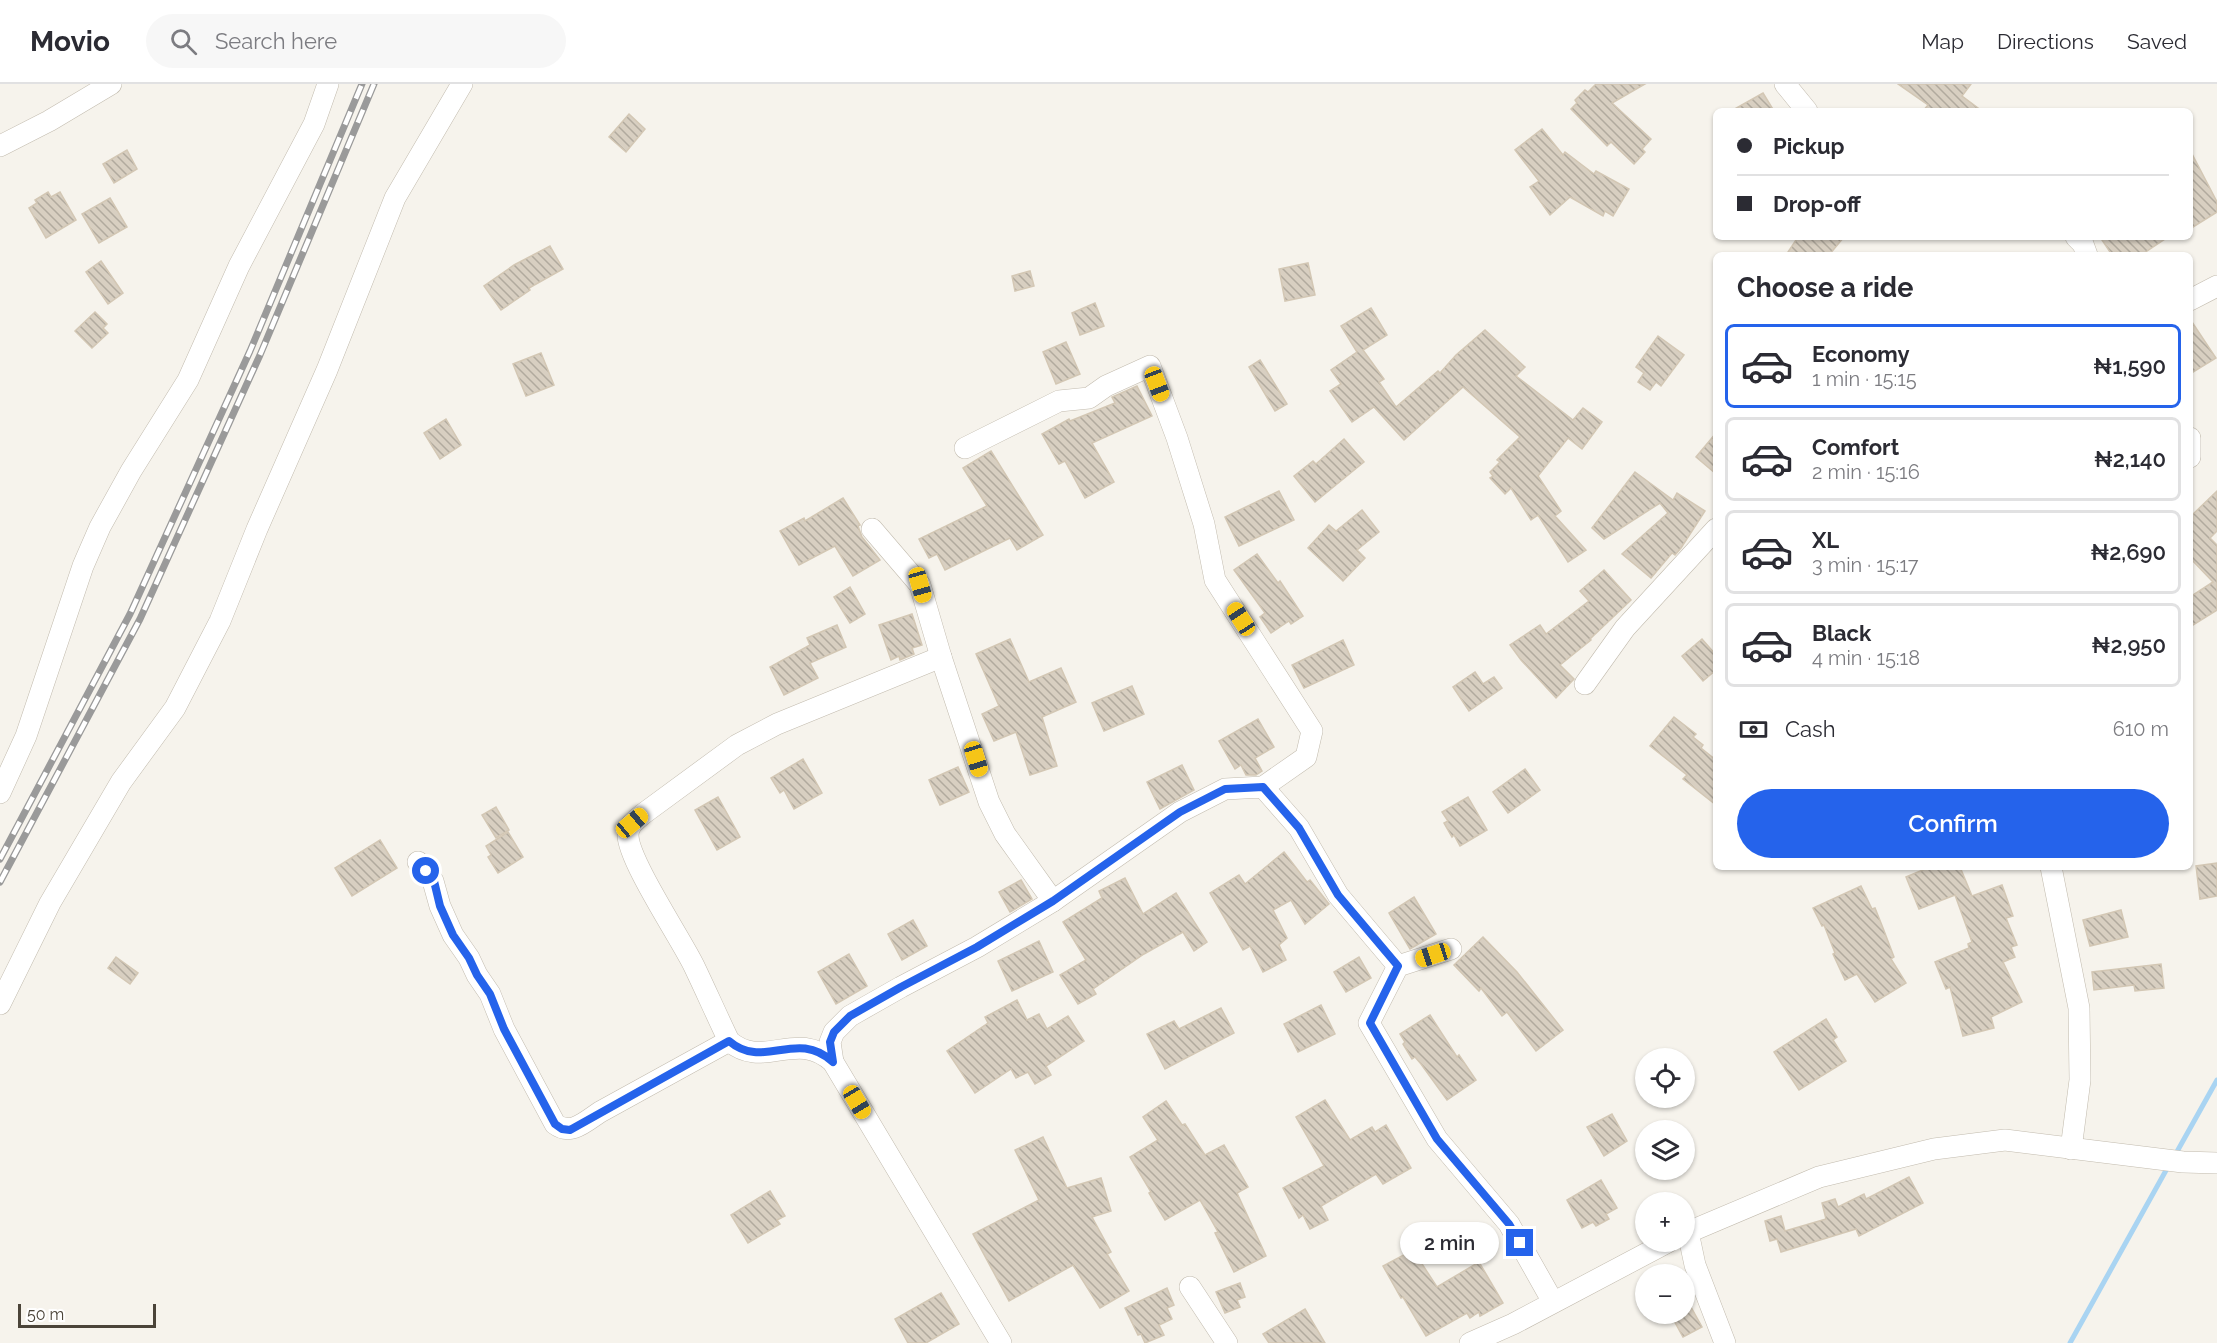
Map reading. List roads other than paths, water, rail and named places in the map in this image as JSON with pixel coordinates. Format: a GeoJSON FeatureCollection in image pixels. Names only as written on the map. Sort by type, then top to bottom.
{"type":"FeatureCollection","features":[{"type":"Feature","properties":{"kind":"street"},"geometry":{"type":"LineString","coordinates":[[0,146],[49,121],[111,84]]}},
{"type":"Feature","properties":{"kind":"street"},"geometry":{"type":"LineString","coordinates":[[0,793],[26,736],[83,566],[100,527],[188,380],[239,266],[314,124],[328,84]]}},
{"type":"Feature","properties":{"kind":"street"},"geometry":{"type":"LineString","coordinates":[[0,1004],[50,903],[121,782],[175,708],[220,621],[257,529],[327,370],[395,198],[462,84]]}},
{"type":"Feature","properties":{"kind":"street"},"geometry":{"type":"LineString","coordinates":[[1785,84],[1805,108]]}},
{"type":"Feature","properties":{"kind":"street"},"geometry":{"type":"LineString","coordinates":[[2193,298],[2217,286]]}},
{"type":"Feature","properties":{"kind":"street"},"geometry":{"type":"LineString","coordinates":[[965,448],[1059,401],[1089,398],[1106,386],[1150,366],[1177,438],[1204,524],[1215,580],[1312,731],[1306,757],[1263,787],[1225,789],[1180,812],[1053,901],[977,947],[850,1016],[834,1032],[830,1042],[833,1062],[1000,1343]]}},
{"type":"Feature","properties":{"kind":"street"},"geometry":{"type":"LineString","coordinates":[[872,530],[920,585],[941,657],[989,802],[1005,834],[1053,901]]}},
{"type":"Feature","properties":{"kind":"street"},"geometry":{"type":"LineString","coordinates":[[1585,684],[1625,628],[1713,532]]}},
{"type":"Feature","properties":{"kind":"street"},"geometry":{"type":"LineString","coordinates":[[833,1062],[816,1050],[802,1047],[783,1048],[764,1054],[739,1050],[729,1041],[694,965],[639,866],[630,845],[628,833],[632,823],[747,740],[777,724],[941,657]]}},
{"type":"Feature","properties":{"kind":"street"},"geometry":{"type":"LineString","coordinates":[[1263,787],[1299,828],[1338,895],[1398,966]]}},
{"type":"Feature","properties":{"kind":"street"},"geometry":{"type":"LineString","coordinates":[[418,862],[434,881],[440,906],[453,935],[490,994],[504,1029],[555,1124],[562,1129],[570,1130],[580,1126],[600,1112],[729,1041]]}},
{"type":"Feature","properties":{"kind":"street"},"geometry":{"type":"LineString","coordinates":[[2052,870],[2079,1008],[2080,1080],[2071,1149]]}},
{"type":"Feature","properties":{"kind":"street"},"geometry":{"type":"LineString","coordinates":[[1450,949],[1398,966],[1370,1023],[1437,1139],[1509,1224],[1553,1302]]}},
{"type":"Feature","properties":{"kind":"street"},"geometry":{"type":"LineString","coordinates":[[1695,1229],[1819,1177],[1934,1149],[2005,1140],[2183,1162],[2217,1163]]}},
{"type":"Feature","properties":{"kind":"street"},"geometry":{"type":"LineString","coordinates":[[1470,1343],[1513,1324],[1649,1252]]}},
{"type":"Feature","properties":{"kind":"street"},"geometry":{"type":"LineString","coordinates":[[1691,1252],[1725,1343]]}},
{"type":"Feature","properties":{"kind":"street"},"geometry":{"type":"LineString","coordinates":[[1190,1287],[1227,1343]]}},
{"type":"Feature","properties":{"kind":"waterway"},"geometry":{"type":"LineString","coordinates":[[2174,1157],[2217,1080]]}},
{"type":"Feature","properties":{"kind":"waterway"},"geometry":{"type":"LineString","coordinates":[[2070,1343],[2169,1165]]}},
{"type":"Feature","properties":{"kind":"railway"},"geometry":{"type":"LineString","coordinates":[[0,859],[130,614],[250,351],[362,84]]}},
{"type":"Feature","properties":{"kind":"railway"},"geometry":{"type":"LineString","coordinates":[[0,882],[140,619],[260,355],[374,84]]}}]}
